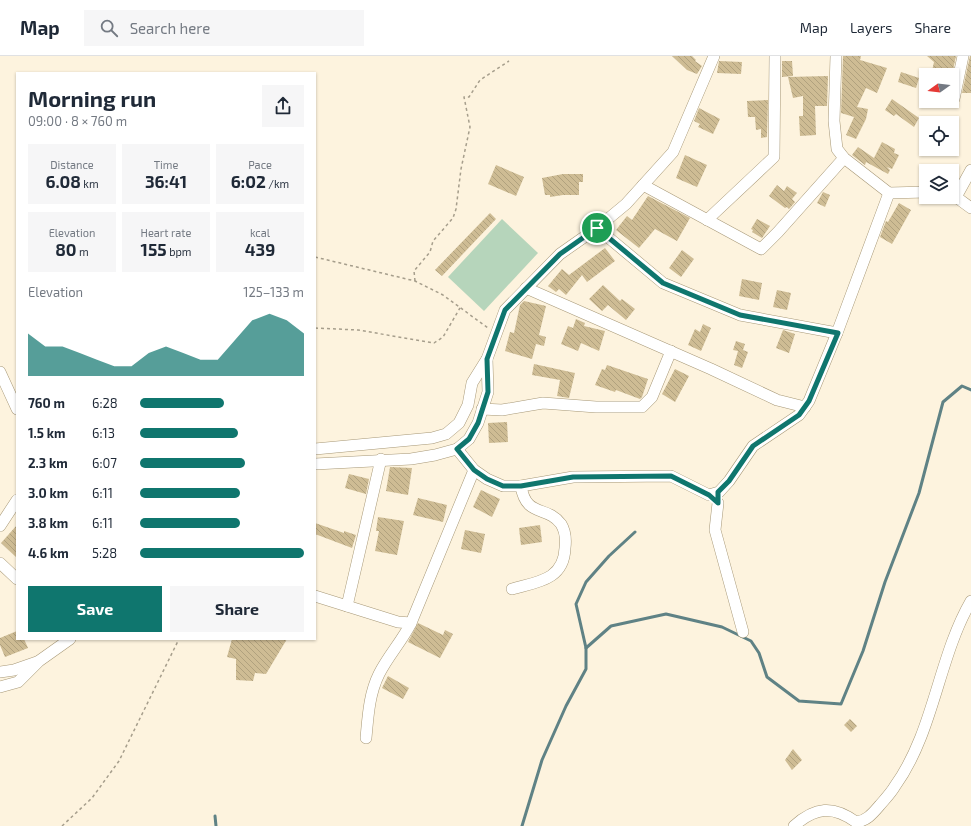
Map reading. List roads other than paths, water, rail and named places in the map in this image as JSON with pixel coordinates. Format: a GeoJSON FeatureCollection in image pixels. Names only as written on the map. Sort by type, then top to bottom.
{"type":"FeatureCollection","features":[{"type":"Feature","properties":{"kind":"street"},"geometry":{"type":"LineString","coordinates":[[316,449],[409,442],[432,438],[446,434],[459,423],[468,405],[472,383],[487,359],[505,310],[560,254],[597,228],[626,204],[673,152],[714,56]]}},
{"type":"Feature","properties":{"kind":"street"},"geometry":{"type":"LineString","coordinates":[[707,220],[774,157],[775,56]]}},
{"type":"Feature","properties":{"kind":"street"},"geometry":{"type":"LineString","coordinates":[[836,56],[834,121],[837,149],[844,158],[889,193],[919,192]]}},
{"type":"Feature","properties":{"kind":"street"},"geometry":{"type":"LineString","coordinates":[[959,75],[963,56]]}},
{"type":"Feature","properties":{"kind":"street"},"geometry":{"type":"LineString","coordinates":[[643,185],[761,249],[844,158]]}},
{"type":"Feature","properties":{"kind":"street"},"geometry":{"type":"LineString","coordinates":[[959,188],[971,170]]}},
{"type":"Feature","properties":{"kind":"street"},"geometry":{"type":"LineString","coordinates":[[742,632],[715,530],[715,497],[729,481],[753,446],[799,415],[809,401],[838,333],[889,193]]}},
{"type":"Feature","properties":{"kind":"street"},"geometry":{"type":"LineString","coordinates":[[959,200],[971,208]]}},
{"type":"Feature","properties":{"kind":"street"},"geometry":{"type":"LineString","coordinates":[[597,228],[663,283],[740,315],[838,333]]}},
{"type":"Feature","properties":{"kind":"street"},"geometry":{"type":"LineString","coordinates":[[526,288],[671,351],[778,400],[805,407]]}},
{"type":"Feature","properties":{"kind":"street"},"geometry":{"type":"LineString","coordinates":[[482,409],[502,410],[543,402],[596,407],[642,407],[652,397],[671,351]]}},
{"type":"Feature","properties":{"kind":"street"},"geometry":{"type":"LineString","coordinates":[[316,464],[381,459],[411,459],[457,449],[469,439],[478,423],[488,392],[487,359]]}},
{"type":"Feature","properties":{"kind":"street"},"geometry":{"type":"LineString","coordinates":[[0,372],[16,407]]}},
{"type":"Feature","properties":{"kind":"street"},"geometry":{"type":"LineString","coordinates":[[457,449],[474,470],[487,479],[503,486],[521,486],[573,477],[671,476],[715,497]]}},
{"type":"Feature","properties":{"kind":"street"},"geometry":{"type":"LineString","coordinates":[[346,606],[381,459]]}},
{"type":"Feature","properties":{"kind":"street"},"geometry":{"type":"LineString","coordinates":[[366,738],[368,708],[379,674],[402,640],[411,623],[474,470]]}},
{"type":"Feature","properties":{"kind":"street"},"geometry":{"type":"LineString","coordinates":[[512,589],[539,582],[553,575],[561,567],[565,552],[566,535],[561,524],[546,513],[527,505],[522,497],[521,486]]}},
{"type":"Feature","properties":{"kind":"street"},"geometry":{"type":"LineString","coordinates":[[0,526],[16,502]]}},
{"type":"Feature","properties":{"kind":"street"},"geometry":{"type":"LineString","coordinates":[[0,563],[16,578]]}},
{"type":"Feature","properties":{"kind":"street"},"geometry":{"type":"LineString","coordinates":[[316,596],[398,622],[411,623]]}},
{"type":"Feature","properties":{"kind":"street"},"geometry":{"type":"LineString","coordinates":[[794,826],[801,819],[818,810],[834,811],[848,816],[856,822],[863,821],[869,817],[896,786],[924,728],[961,619],[971,601]]}},
{"type":"Feature","properties":{"kind":"street"},"geometry":{"type":"LineString","coordinates":[[0,687],[18,682],[39,661],[69,640]]}},
{"type":"Feature","properties":{"kind":"street"},"geometry":{"type":"LineString","coordinates":[[0,672],[14,670],[39,661]]}},
{"type":"Feature","properties":{"kind":"waterway"},"geometry":{"type":"LineString","coordinates":[[586,648],[611,626],[666,614],[722,627],[751,641],[759,653],[767,677],[799,701],[841,704],[863,651],[885,582],[919,493],[943,402],[962,386],[971,390]]}},
{"type":"Feature","properties":{"kind":"waterway"},"geometry":{"type":"LineString","coordinates":[[522,826],[542,760],[566,706],[586,669],[586,648],[576,604],[586,582],[609,556],[635,532]]}},
{"type":"Feature","properties":{"kind":"waterway"},"geometry":{"type":"LineString","coordinates":[[215,816],[216,826]]}}]}
